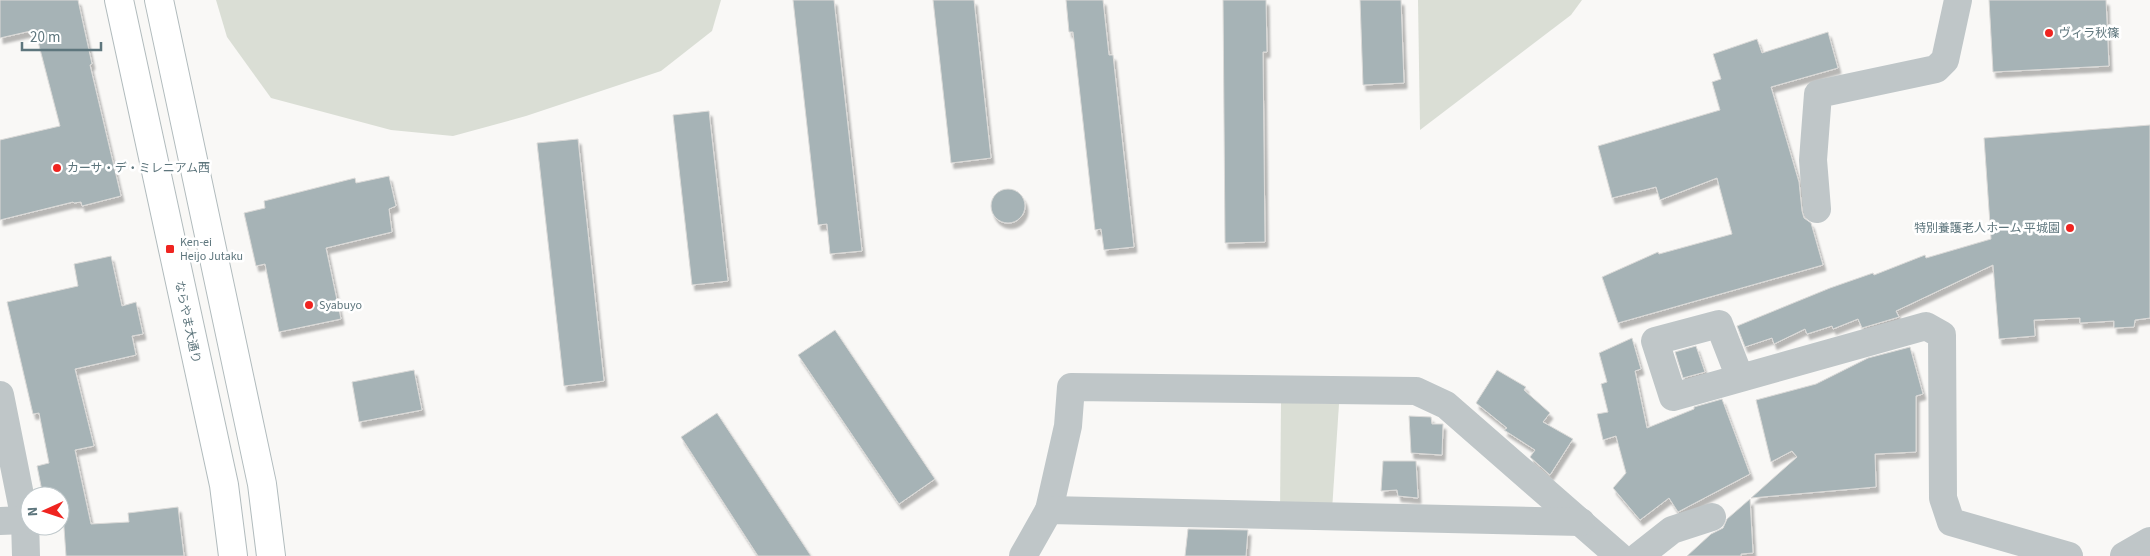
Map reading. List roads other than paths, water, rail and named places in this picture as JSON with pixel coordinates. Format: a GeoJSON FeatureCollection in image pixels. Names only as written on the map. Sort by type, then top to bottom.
{"type":"FeatureCollection","features":[{"type":"Feature","properties":{"kind":"street","name":"ならやま大通り"},"geometry":{"type":"LineString","coordinates":[[119,0],[224,485],[234,556]]}},
{"type":"Feature","properties":{"kind":"street"},"geometry":{"type":"LineString","coordinates":[[159,0],[262,484],[271,556]]}},
{"type":"Feature","properties":{"kind":"street"},"geometry":{"type":"LineString","coordinates":[[1817,209],[1813,160],[1818,94],[1936,69],[1945,60],[1958,0]]}},
{"type":"Feature","properties":{"kind":"street"},"geometry":{"type":"LineString","coordinates":[[1740,378],[1926,326],[1942,335],[1944,498],[1951,522],[2069,556]]}},
{"type":"Feature","properties":{"kind":"street"},"geometry":{"type":"LineString","coordinates":[[1023,556],[1049,510],[1068,426],[1071,386],[1416,391],[1446,405],[1619,556]]}},
{"type":"Feature","properties":{"kind":"street"},"geometry":{"type":"LineString","coordinates":[[0,395],[12,521],[26,556]]}},
{"type":"Feature","properties":{"kind":"street"},"geometry":{"type":"LineString","coordinates":[[1049,510],[1580,522]]}},
{"type":"Feature","properties":{"kind":"street"},"geometry":{"type":"LineString","coordinates":[[1639,556],[1672,530],[1712,517]]}},
{"type":"Feature","properties":{"kind":"street"},"geometry":{"type":"LineString","coordinates":[[2124,556],[2150,540]]}},
{"type":"Feature","properties":{"kind":"place","name":"ヴィラ秋篠"},"geometry":{"type":"Point","coordinates":[2049,33]}},
{"type":"Feature","properties":{"kind":"place","name":"カーサ・デ・ミレニアム西"},"geometry":{"type":"Point","coordinates":[57,168]}},
{"type":"Feature","properties":{"kind":"place","name":"特別養護老人ホーム 平城園"},"geometry":{"type":"Point","coordinates":[2070,228]}},
{"type":"Feature","properties":{"kind":"place","name":"Ken-ei Heijo Jutaku"},"geometry":{"type":"Point","coordinates":[170,249]}},
{"type":"Feature","properties":{"kind":"place","name":"Syabuyo"},"geometry":{"type":"Point","coordinates":[309,305]}}]}
